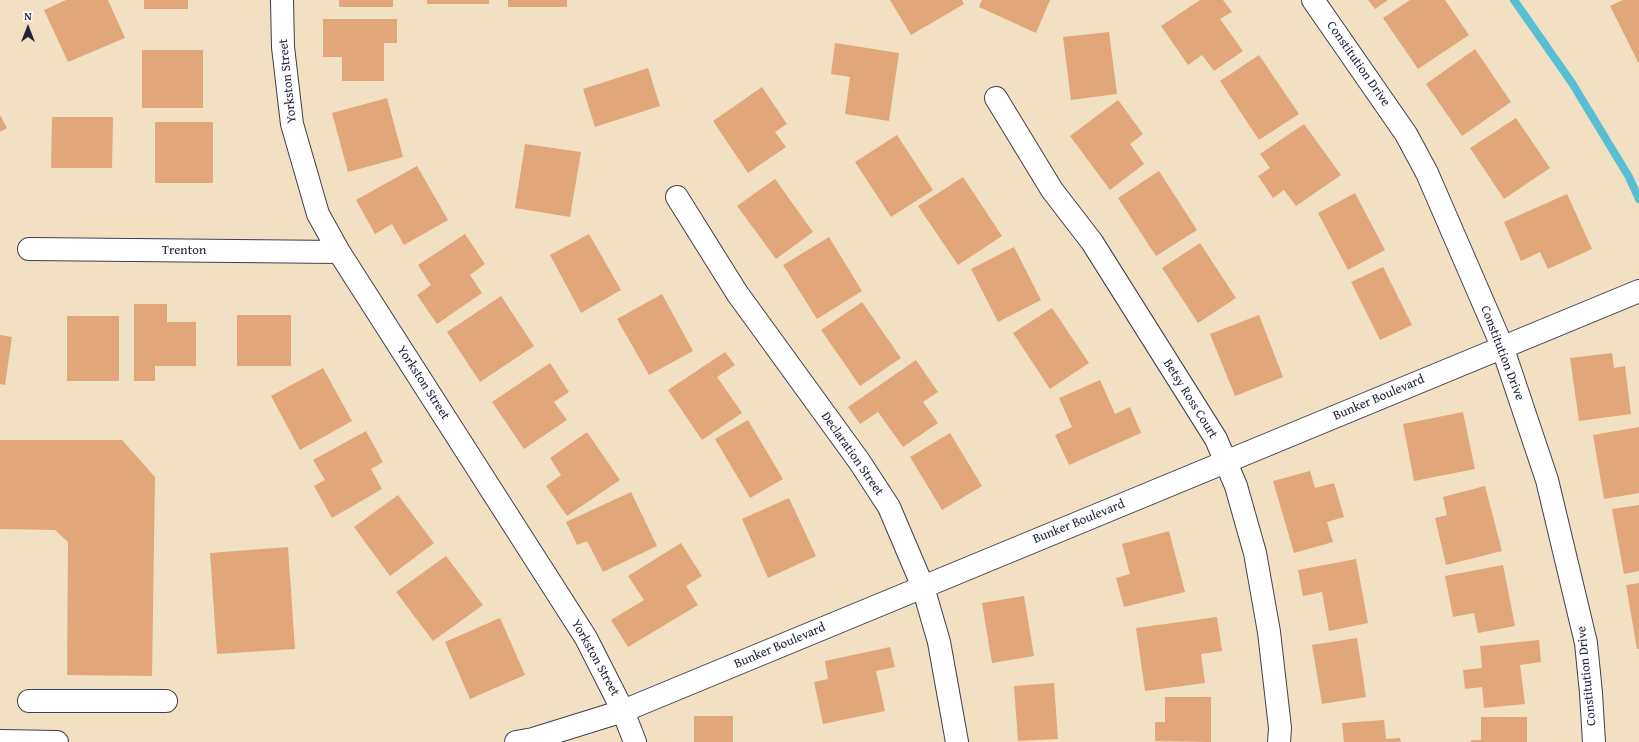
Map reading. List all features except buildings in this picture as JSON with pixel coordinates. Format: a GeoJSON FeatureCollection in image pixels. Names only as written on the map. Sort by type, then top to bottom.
{"type":"FeatureCollection","features":[{"type":"Feature","properties":{"kind":"street","name":"Yorkston Street"},"geometry":{"type":"LineString","coordinates":[[282,0],[283,47],[292,124],[318,214],[339,252],[586,638],[623,711],[635,742]]}},
{"type":"Feature","properties":{"kind":"street","name":"Constitution Drive"},"geometry":{"type":"LineString","coordinates":[[1313,0],[1406,134],[1427,173],[1502,346],[1547,480],[1586,643],[1594,742]]}},
{"type":"Feature","properties":{"kind":"street","name":"Betsy Ross Court"},"geometry":{"type":"LineString","coordinates":[[996,98],[1052,190],[1092,242],[1216,439],[1236,486],[1255,553],[1269,632],[1280,728],[1279,742]]}},
{"type":"Feature","properties":{"kind":"street","name":"Declaration Street"},"geometry":{"type":"LineString","coordinates":[[677,197],[737,293],[859,461],[889,507],[923,587],[939,642],[957,742]]}},
{"type":"Feature","properties":{"kind":"street","name":"Trenton"},"geometry":{"type":"LineString","coordinates":[[29,250],[339,252]]}},
{"type":"Feature","properties":{"kind":"street","name":"Bunker Boulevard"},"geometry":{"type":"LineString","coordinates":[[516,742],[533,739],[623,711],[1502,346],[1639,291]]}},
{"type":"Feature","properties":{"kind":"street"},"geometry":{"type":"LineString","coordinates":[[29,701],[166,701]]}},
{"type":"Feature","properties":{"kind":"street"},"geometry":{"type":"LineString","coordinates":[[0,741],[57,742]]}},
{"type":"Feature","properties":{"kind":"waterway"},"geometry":{"type":"LineString","coordinates":[[1514,0],[1572,83],[1629,177],[1639,199]]}}]}
